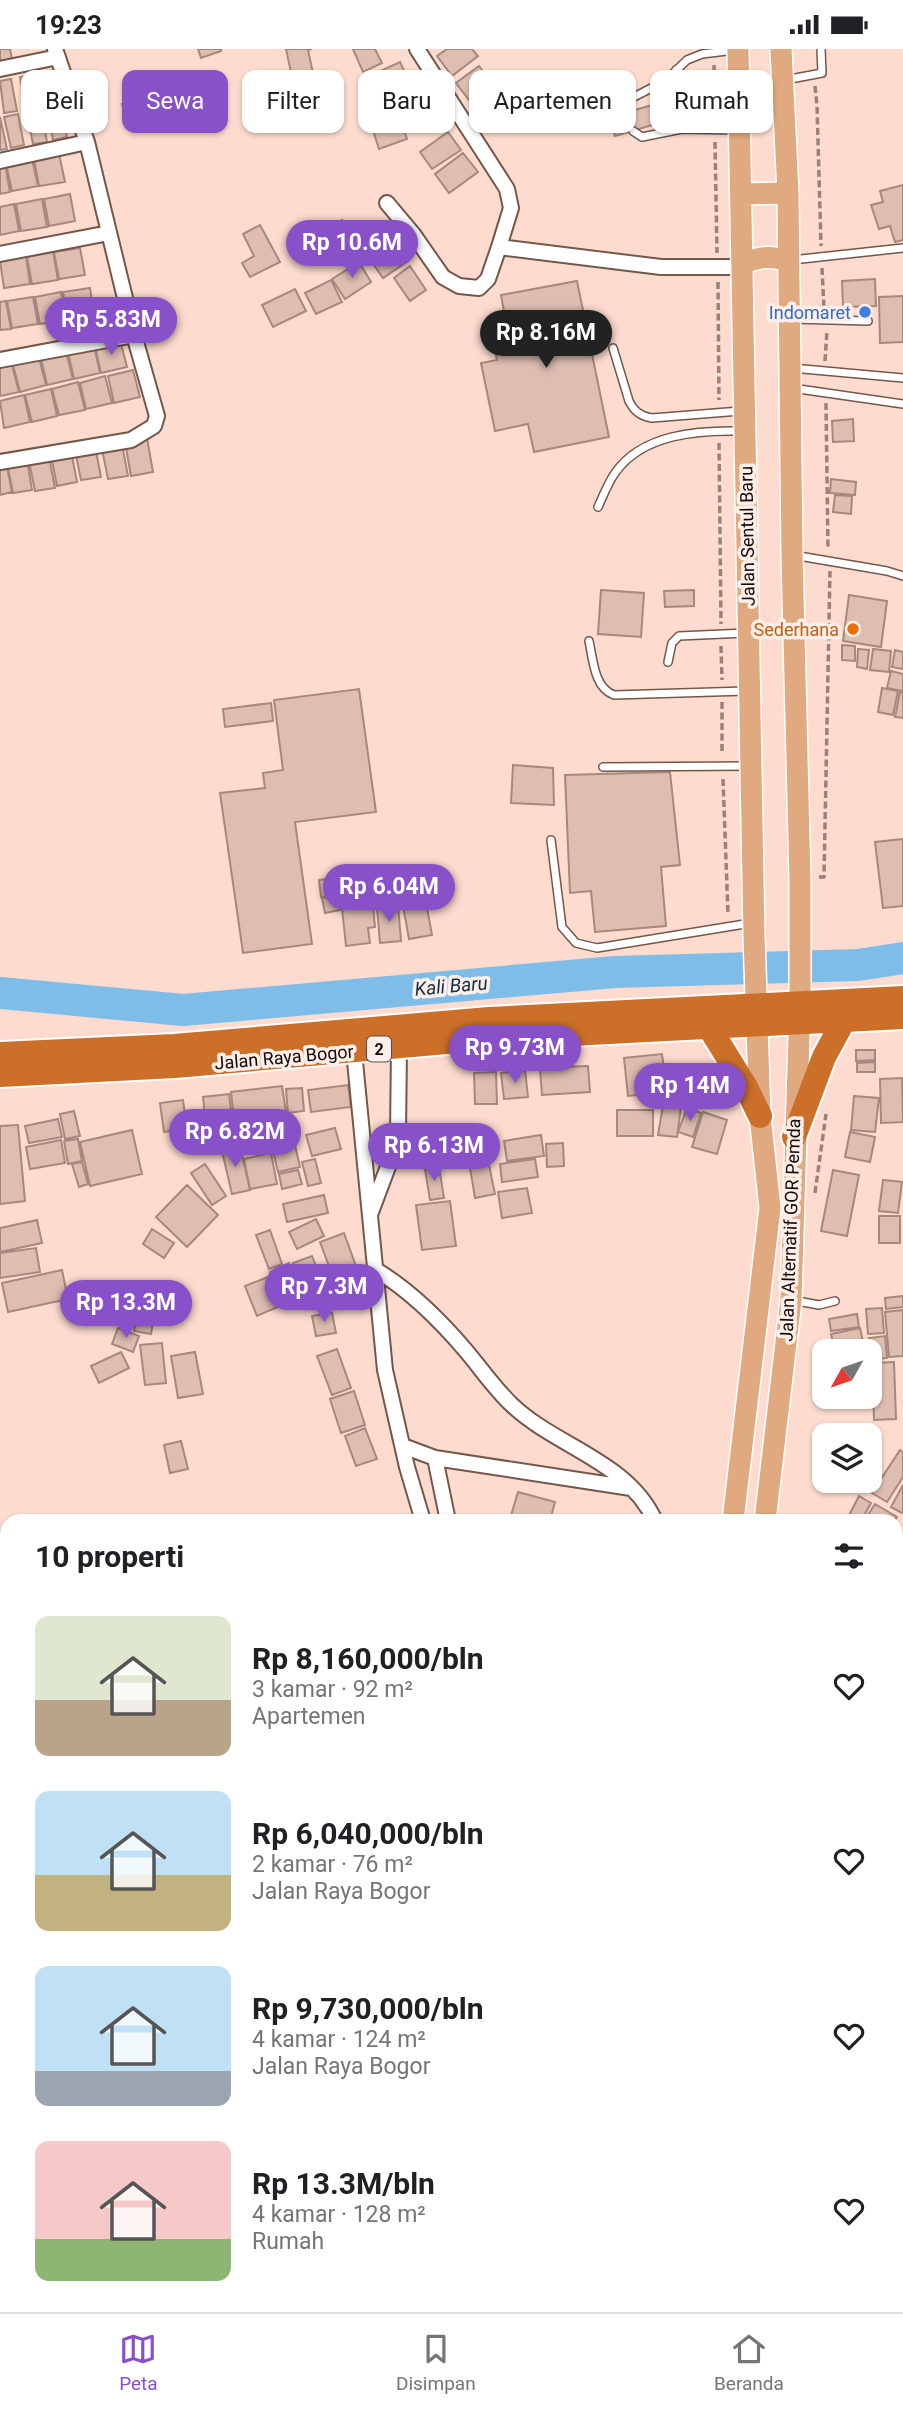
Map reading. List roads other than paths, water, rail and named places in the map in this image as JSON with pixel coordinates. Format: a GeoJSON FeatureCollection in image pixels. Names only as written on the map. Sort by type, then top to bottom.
{"type":"FeatureCollection","features":[{"type":"Feature","properties":{"kind":"highway","name":"Jalan Raya Bogor"},"geometry":{"type":"LineString","coordinates":[[0,1075],[263,1048],[489,1019],[903,998]]}},
{"type":"Feature","properties":{"kind":"highway","name":"Jalan Raya Bogor"},"geometry":{"type":"LineString","coordinates":[[0,1054],[174,1046],[354,1051],[492,1038],[709,1027],[757,1005]]}},
{"type":"Feature","properties":{"kind":"highway","name":"Jalan Raya Bogor"},"geometry":{"type":"LineString","coordinates":[[800,1005],[844,1020],[903,1017]]}},
{"type":"Feature","properties":{"kind":"highway"},"geometry":{"type":"LineString","coordinates":[[794,1137],[824,1057],[844,1020]]}},
{"type":"Feature","properties":{"kind":"highway"},"geometry":{"type":"LineString","coordinates":[[709,1027],[746,1087],[760,1116]]}},
{"type":"Feature","properties":{"kind":"main road"},"geometry":{"type":"LineString","coordinates":[[781,49],[788,193],[800,1005]]}},
{"type":"Feature","properties":{"kind":"main road","name":"Jalan Sentul Baru"},"geometry":{"type":"LineString","coordinates":[[738,50],[738,70]]}},
{"type":"Feature","properties":{"kind":"main road","name":"Jalan Sentul Baru"},"geometry":{"type":"LineString","coordinates":[[740,133],[757,1005]]}},
{"type":"Feature","properties":{"kind":"main road"},"geometry":{"type":"LineString","coordinates":[[741,194],[788,193]]}},
{"type":"Feature","properties":{"kind":"main road"},"geometry":{"type":"LineString","coordinates":[[742,266],[759,258],[774,256],[788,261]]}},
{"type":"Feature","properties":{"kind":"main road","name":"Jalan Alternatif GOR Pemda"},"geometry":{"type":"LineString","coordinates":[[734,1514],[770,1208],[760,1116],[757,1005]]}},
{"type":"Feature","properties":{"kind":"main road","name":"Jalan Alternatif GOR Pemda"},"geometry":{"type":"LineString","coordinates":[[766,1514],[791,1300],[800,1005]]}},
{"type":"Feature","properties":{"kind":"street"},"geometry":{"type":"LineString","coordinates":[[387,203],[443,277],[459,286],[479,288],[488,279],[511,208],[507,189],[417,49]]}},
{"type":"Feature","properties":{"kind":"street"},"geometry":{"type":"LineString","coordinates":[[0,69],[57,53],[87,142],[134,335],[157,416],[154,426],[131,440],[0,462]]}},
{"type":"Feature","properties":{"kind":"street"},"geometry":{"type":"LineString","coordinates":[[0,161],[87,142]]}},
{"type":"Feature","properties":{"kind":"street"},"geometry":{"type":"LineString","coordinates":[[0,254],[109,233]]}},
{"type":"Feature","properties":{"kind":"street"},"geometry":{"type":"LineString","coordinates":[[499,247],[661,267],[742,266]]}},
{"type":"Feature","properties":{"kind":"street"},"geometry":{"type":"LineString","coordinates":[[0,360],[134,335]]}},
{"type":"Feature","properties":{"kind":"street"},"geometry":{"type":"LineString","coordinates":[[369,1217],[398,1133],[399,1047]]}},
{"type":"Feature","properties":{"kind":"street"},"geometry":{"type":"LineString","coordinates":[[354,1051],[385,1370],[421,1514]]}},
{"type":"Feature","properties":{"kind":"street"},"geometry":{"type":"LineString","coordinates":[[376,1270],[410,1291],[466,1350],[513,1406],[612,1470],[648,1505],[652,1514]]}},
{"type":"Feature","properties":{"kind":"street"},"geometry":{"type":"LineString","coordinates":[[403,1446],[435,1458],[631,1488]]}},
{"type":"Feature","properties":{"kind":"street"},"geometry":{"type":"LineString","coordinates":[[435,1458],[447,1514]]}},
{"type":"Feature","properties":{"kind":"lane"},"geometry":{"type":"LineString","coordinates":[[782,81],[822,73],[821,49]]}},
{"type":"Feature","properties":{"kind":"lane"},"geometry":{"type":"LineString","coordinates":[[677,70],[687,60],[702,54],[738,50]]}},
{"type":"Feature","properties":{"kind":"lane"},"geometry":{"type":"LineString","coordinates":[[636,133],[642,137],[662,133]]}},
{"type":"Feature","properties":{"kind":"lane"},"geometry":{"type":"LineString","coordinates":[[788,261],[903,248]]}},
{"type":"Feature","properties":{"kind":"lane"},"geometry":{"type":"LineString","coordinates":[[789,319],[869,321]]}},
{"type":"Feature","properties":{"kind":"lane"},"geometry":{"type":"LineString","coordinates":[[613,348],[629,401],[633,409],[642,416],[652,418],[719,411],[745,421]]}},
{"type":"Feature","properties":{"kind":"lane"},"geometry":{"type":"LineString","coordinates":[[790,378],[824,370],[903,378]]}},
{"type":"Feature","properties":{"kind":"lane"},"geometry":{"type":"LineString","coordinates":[[790,378],[824,391],[903,404]]}},
{"type":"Feature","properties":{"kind":"lane"},"geometry":{"type":"LineString","coordinates":[[598,507],[616,471],[652,443],[680,435],[719,430],[745,421]]}},
{"type":"Feature","properties":{"kind":"lane"},"geometry":{"type":"LineString","coordinates":[[793,555],[903,576]]}},
{"type":"Feature","properties":{"kind":"lane"},"geometry":{"type":"LineString","coordinates":[[668,662],[673,643],[679,636],[749,633]]}},
{"type":"Feature","properties":{"kind":"lane"},"geometry":{"type":"LineString","coordinates":[[589,641],[599,682],[607,692],[614,695],[750,691]]}},
{"type":"Feature","properties":{"kind":"lane"},"geometry":{"type":"LineString","coordinates":[[603,767],[752,766]]}},
{"type":"Feature","properties":{"kind":"lane"},"geometry":{"type":"LineString","coordinates":[[551,840],[562,927],[576,943],[597,948],[731,927],[754,929]]}},
{"type":"Feature","properties":{"kind":"lane"},"geometry":{"type":"LineString","coordinates":[[791,1300],[820,1305],[835,1301]]}},
{"type":"Feature","properties":{"kind":"waterway","name":"Kali Baru"},"geometry":{"type":"LineString","coordinates":[[0,993],[183,1010],[615,972],[858,965],[903,958]]}},
{"type":"Feature","properties":{"kind":"place","name":"Indomaret"},"geometry":{"type":"Point","coordinates":[865,312]}},
{"type":"Feature","properties":{"kind":"place","name":"Sederhana"},"geometry":{"type":"Point","coordinates":[853,629]}}]}
